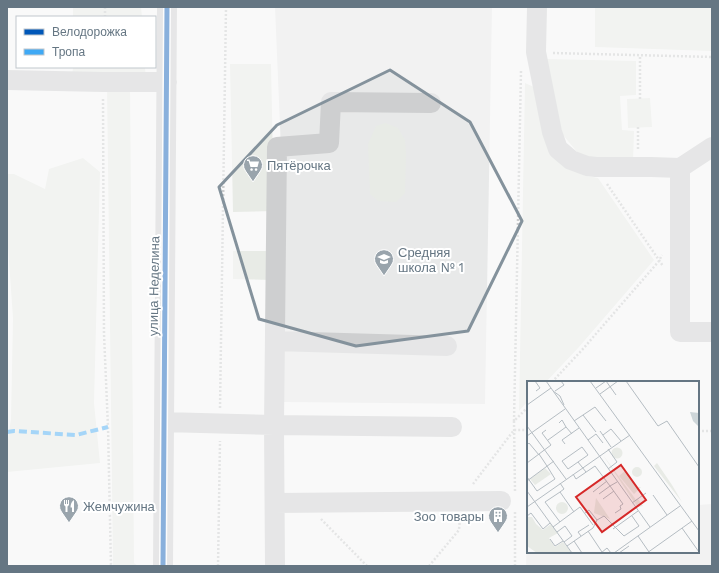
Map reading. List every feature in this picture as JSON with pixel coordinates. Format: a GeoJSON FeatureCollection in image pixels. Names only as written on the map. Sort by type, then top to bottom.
{"type":"FeatureCollection","features":[{"type":"Feature","properties":{"kind":"street","name":"улица Неделина"},"geometry":{"type":"LineString","coordinates":[[163,566],[167,82],[166,7]]}},
{"type":"Feature","properties":{"kind":"street"},"geometry":{"type":"LineString","coordinates":[[537,7],[536,52],[552,132],[558,149],[572,160],[587,166],[680,168],[712,147]]}},
{"type":"Feature","properties":{"kind":"street"},"geometry":{"type":"LineString","coordinates":[[7,80],[167,82]]}},
{"type":"Feature","properties":{"kind":"street"},"geometry":{"type":"LineString","coordinates":[[275,566],[274,425],[277,146],[329,143],[331,102],[431,103]]}},
{"type":"Feature","properties":{"kind":"street"},"geometry":{"type":"LineString","coordinates":[[680,168],[680,332],[712,332]]}},
{"type":"Feature","properties":{"kind":"street"},"geometry":{"type":"LineString","coordinates":[[275,341],[447,346]]}},
{"type":"Feature","properties":{"kind":"street"},"geometry":{"type":"LineString","coordinates":[[164,422],[452,427]]}},
{"type":"Feature","properties":{"kind":"street"},"geometry":{"type":"LineString","coordinates":[[275,503],[510,502]]}},
{"type":"Feature","properties":{"kind":"path"},"geometry":{"type":"LineString","coordinates":[[218,566],[226,7]]}},
{"type":"Feature","properties":{"kind":"path"},"geometry":{"type":"LineString","coordinates":[[536,52],[712,57]]}},
{"type":"Feature","properties":{"kind":"path"},"geometry":{"type":"LineString","coordinates":[[640,55],[640,99]]}},
{"type":"Feature","properties":{"kind":"path"},"geometry":{"type":"LineString","coordinates":[[515,566],[510,502],[514,421],[521,68]]}},
{"type":"Feature","properties":{"kind":"path"},"geometry":{"type":"LineString","coordinates":[[103,82],[104,334],[108,428],[110,566]]}},
{"type":"Feature","properties":{"kind":"path"},"geometry":{"type":"LineString","coordinates":[[638,127],[639,167]]}},
{"type":"Feature","properties":{"kind":"path"},"geometry":{"type":"LineString","coordinates":[[596,167],[663,267]]}},
{"type":"Feature","properties":{"kind":"path"},"geometry":{"type":"LineString","coordinates":[[553,381],[582,350],[659,261],[666,249]]}},
{"type":"Feature","properties":{"kind":"path"},"geometry":{"type":"LineString","coordinates":[[514,421],[527,408]]}},
{"type":"Feature","properties":{"kind":"path"},"geometry":{"type":"LineString","coordinates":[[699,431],[712,431]]}},
{"type":"Feature","properties":{"kind":"path"},"geometry":{"type":"LineString","coordinates":[[305,503],[367,566]]}},
{"type":"Feature","properties":{"kind":"highlighted area"},"geometry":{"type":"Polygon","coordinates":[[[390,70],[470,122],[522,221],[468,331],[356,346],[259,319],[219,187],[277,125],[390,70]]]}},
{"type":"Feature","properties":{"kind":"shaded area"},"geometry":{"type":"Polygon","coordinates":[[[73,7],[141,7],[142,16],[73,16],[73,7]]]}},
{"type":"Feature","properties":{"kind":"shaded area","name":"Средняя школа № 1"},"geometry":{"type":"Polygon","coordinates":[[[275,7],[492,7],[485,404],[282,402],[281,150],[275,7]]]}},
{"type":"Feature","properties":{"kind":"shaded area"},"geometry":{"type":"Polygon","coordinates":[[[595,7],[712,7],[712,51],[595,47],[595,7]]]}},
{"type":"Feature","properties":{"kind":"shaded area"},"geometry":{"type":"Polygon","coordinates":[[[546,59],[636,61],[636,95],[620,96],[622,130],[634,131],[633,163],[601,161],[578,153],[563,135],[551,96],[546,59]]]}},
{"type":"Feature","properties":{"kind":"shaded area"},"geometry":{"type":"Polygon","coordinates":[[[230,64],[271,64],[274,211],[233,212],[230,64]]]}},
{"type":"Feature","properties":{"kind":"shaded area"},"geometry":{"type":"Polygon","coordinates":[[[73,68],[145,68],[146,79],[72,77],[73,68]]]}},
{"type":"Feature","properties":{"kind":"shaded area"},"geometry":{"type":"Polygon","coordinates":[[[525,83],[536,88],[551,143],[587,176],[598,178],[654,260],[579,347],[547,381],[527,381],[527,402],[519,411],[525,83]]]}},
{"type":"Feature","properties":{"kind":"shaded area"},"geometry":{"type":"Polygon","coordinates":[[[107,85],[130,85],[134,563],[138,566],[113,566],[107,85]]]}},
{"type":"Feature","properties":{"kind":"shaded area"},"geometry":{"type":"Polygon","coordinates":[[[650,98],[652,127],[628,128],[627,99],[650,98]]]}},
{"type":"Feature","properties":{"kind":"shaded area"},"geometry":{"type":"Polygon","coordinates":[[[385,123],[398,128],[405,140],[405,193],[396,202],[378,201],[370,194],[368,144],[376,126],[385,123]]]}},
{"type":"Feature","properties":{"kind":"shaded area"},"geometry":{"type":"Polygon","coordinates":[[[83,158],[100,172],[94,403],[100,463],[7,472],[7,446],[11,419],[13,318],[7,233],[7,174],[14,174],[45,189],[49,169],[83,158]]]}},
{"type":"Feature","properties":{"kind":"shaded area"},"geometry":{"type":"Polygon","coordinates":[[[233,251],[272,251],[272,280],[233,279],[233,251]]]}},
{"type":"Feature","properties":{"kind":"shaded area"},"geometry":{"type":"Polygon","coordinates":[[[712,504],[712,566],[526,566],[527,538],[527,553],[699,553],[699,505],[712,504]]]}},
{"type":"Feature","properties":{"kind":"marked path"},"geometry":{"type":"LineString","coordinates":[[7,432],[14,431],[76,435],[108,427]]}},
{"type":"Feature","properties":{"kind":"cycle path"},"geometry":{"type":"LineString","coordinates":[[163,566],[167,7]]}},
{"type":"Feature","properties":{"kind":"place","name":"Пятёрочка"},"geometry":{"type":"Point","coordinates":[253,182]}},
{"type":"Feature","properties":{"kind":"place","name":"Средняя школа № 1"},"geometry":{"type":"Point","coordinates":[384,276]}},
{"type":"Feature","properties":{"kind":"place","name":"Жемчужина"},"geometry":{"type":"Point","coordinates":[69,523]}},
{"type":"Feature","properties":{"kind":"place","name":"Зоо товары"},"geometry":{"type":"Point","coordinates":[498,533]}}]}
